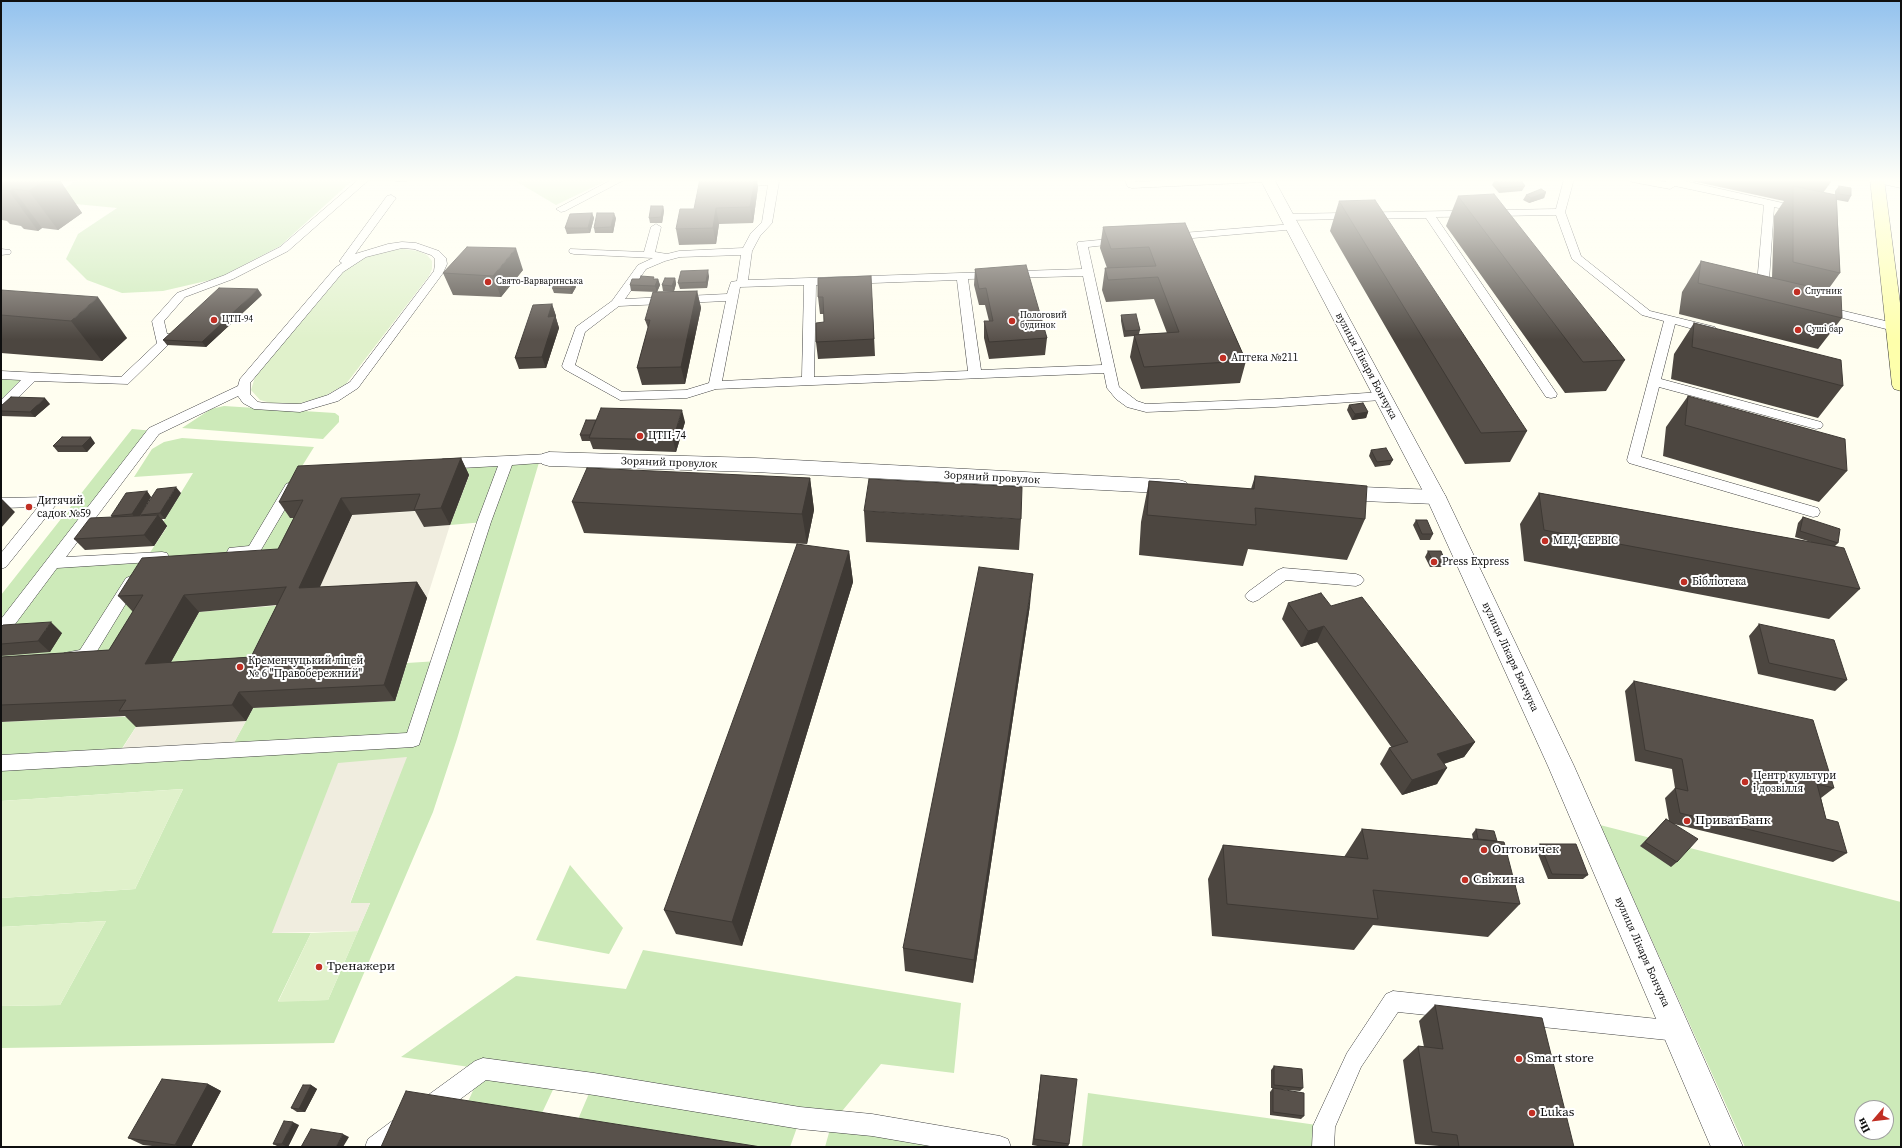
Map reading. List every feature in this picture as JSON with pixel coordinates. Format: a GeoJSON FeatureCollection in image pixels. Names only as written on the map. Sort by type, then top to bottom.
{"type":"FeatureCollection","features":[{"type":"Feature","properties":{"kind":"main road"},"geometry":{"type":"LineString","coordinates":[[1885,233],[1895,295],[1894,327],[1901,384]]}},
{"type":"Feature","properties":{"kind":"street","name":"вулиця Лікаря Бончука"},"geometry":{"type":"LineString","coordinates":[[1296,233],[1436,497],[1557,759],[1727,1147]]}},
{"type":"Feature","properties":{"kind":"street","name":"Зоряний провулок"},"geometry":{"type":"LineString","coordinates":[[549,459],[755,465],[1194,487]]}},
{"type":"Feature","properties":{"kind":"street"},"geometry":{"type":"LineString","coordinates":[[1319,492],[1436,497]]}},
{"type":"Feature","properties":{"kind":"lane"},"geometry":{"type":"LineString","coordinates":[[164,343],[158,321],[181,295],[229,277],[284,249],[303,233]]}},
{"type":"Feature","properties":{"kind":"lane"},"geometry":{"type":"LineString","coordinates":[[339,270],[362,254],[402,245],[427,249],[440,258],[441,264],[439,271],[354,385],[345,392],[333,398],[300,408],[276,408],[254,404],[244,395],[242,389],[244,382],[339,270],[366,233]]}},
{"type":"Feature","properties":{"kind":"lane"},"geometry":{"type":"LineString","coordinates":[[649,255],[655,233]]}},
{"type":"Feature","properties":{"kind":"lane"},"geometry":{"type":"LineString","coordinates":[[742,284],[747,251],[757,233]]}},
{"type":"Feature","properties":{"kind":"lane"},"geometry":{"type":"LineString","coordinates":[[1160,238],[1204,233]]}},
{"type":"Feature","properties":{"kind":"lane"},"geometry":{"type":"LineString","coordinates":[[1441,233],[1551,394]]}},
{"type":"Feature","properties":{"kind":"lane"},"geometry":{"type":"LineString","coordinates":[[1567,233],[1576,257],[1646,313],[1723,333]]}},
{"type":"Feature","properties":{"kind":"lane"},"geometry":{"type":"LineString","coordinates":[[1767,233],[1762,296],[1777,299]]}},
{"type":"Feature","properties":{"kind":"lane"},"geometry":{"type":"LineString","coordinates":[[1129,240],[1082,244],[1113,388],[1132,404],[1146,408],[1275,403],[1382,396]]}},
{"type":"Feature","properties":{"kind":"lane"},"geometry":{"type":"LineString","coordinates":[[574,251],[649,255],[747,251]]}},
{"type":"Feature","properties":{"kind":"lane"},"geometry":{"type":"LineString","coordinates":[[679,254],[661,258],[642,267],[616,303],[580,330],[568,366],[620,396],[687,394],[715,385],[1109,369]]}},
{"type":"Feature","properties":{"kind":"lane"},"geometry":{"type":"LineString","coordinates":[[715,385],[735,284],[1088,272]]}},
{"type":"Feature","properties":{"kind":"lane"},"geometry":{"type":"LineString","coordinates":[[962,276],[975,375]]}},
{"type":"Feature","properties":{"kind":"lane"},"geometry":{"type":"LineString","coordinates":[[808,381],[810,282]]}},
{"type":"Feature","properties":{"kind":"lane"},"geometry":{"type":"LineString","coordinates":[[616,303],[733,297]]}},
{"type":"Feature","properties":{"kind":"lane"},"geometry":{"type":"LineString","coordinates":[[1814,308],[1894,327]]}},
{"type":"Feature","properties":{"kind":"lane"},"geometry":{"type":"LineString","coordinates":[[1670,319],[1652,381],[1634,460],[1813,512]]}},
{"type":"Feature","properties":{"kind":"lane"},"geometry":{"type":"LineString","coordinates":[[1,375],[124,381],[181,327]]}},
{"type":"Feature","properties":{"kind":"lane"},"geometry":{"type":"LineString","coordinates":[[1,407],[32,377]]}},
{"type":"Feature","properties":{"kind":"lane"},"geometry":{"type":"LineString","coordinates":[[1652,381],[1816,425]]}},
{"type":"Feature","properties":{"kind":"lane"},"geometry":{"type":"LineString","coordinates":[[1,631],[154,431],[242,389]]}},
{"type":"Feature","properties":{"kind":"lane"},"geometry":{"type":"LineString","coordinates":[[430,464],[549,459]]}},
{"type":"Feature","properties":{"kind":"lane"},"geometry":{"type":"LineString","coordinates":[[1,763],[413,740],[482,529],[507,460]]}},
{"type":"Feature","properties":{"kind":"lane"},"geometry":{"type":"LineString","coordinates":[[223,553],[253,551],[296,478]]}},
{"type":"Feature","properties":{"kind":"lane"},"geometry":{"type":"LineString","coordinates":[[1,503],[50,502],[1,563]]}},
{"type":"Feature","properties":{"kind":"lane"},"geometry":{"type":"LineString","coordinates":[[53,563],[177,556]]}},
{"type":"Feature","properties":{"kind":"lane"},"geometry":{"type":"LineString","coordinates":[[54,659],[84,656],[146,558]]}},
{"type":"Feature","properties":{"kind":"lane"},"geometry":{"type":"LineString","coordinates":[[1252,596],[1283,574],[1356,580]]}},
{"type":"Feature","properties":{"kind":"lane"},"geometry":{"type":"LineString","coordinates":[[1323,1147],[1324,1126],[1354,1060],[1394,1002],[1677,1031]]}},
{"type":"Feature","properties":{"kind":"lane"},"geometry":{"type":"LineString","coordinates":[[376,1147],[483,1069],[594,1084],[800,1118],[872,1126],[1000,1147]]}},
{"type":"Feature","properties":{"kind":"green space"},"geometry":{"type":"Polygon","coordinates":[[[80,233],[295,233],[280,246],[219,278],[163,291],[122,293],[87,280],[66,259],[78,234],[80,233]]]}},
{"type":"Feature","properties":{"kind":"green space"},"geometry":{"type":"Polygon","coordinates":[[[403,249],[418,251],[427,255],[432,261],[432,269],[429,276],[346,384],[323,397],[298,404],[278,405],[260,400],[251,390],[255,377],[344,271],[368,255],[385,250],[403,249]]]}},
{"type":"Feature","properties":{"kind":"green space"},"geometry":{"type":"Polygon","coordinates":[[[1,378],[24,379],[1,401],[1,378]]]}},
{"type":"Feature","properties":{"kind":"green space"},"geometry":{"type":"Polygon","coordinates":[[[224,406],[335,413],[339,416],[339,422],[323,439],[182,428],[211,409],[224,406]]]}},
{"type":"Feature","properties":{"kind":"green space"},"geometry":{"type":"Polygon","coordinates":[[[132,429],[154,431],[53,562],[147,557],[167,527],[160,527],[193,473],[134,477],[152,449],[164,442],[182,438],[314,447],[299,471],[540,459],[457,739],[433,812],[334,1043],[1,1048],[1,1006],[60,1005],[106,921],[1,927],[1,898],[135,889],[183,789],[1,801],[1,722],[143,716],[117,756],[230,750],[253,708],[395,701],[407,663],[438,661],[484,522],[450,525],[469,476],[290,518],[314,517],[291,566],[157,574],[126,666],[1,675],[1,595],[132,429]],[[406,757],[272,933],[311,933],[278,1001],[328,1000],[370,903],[350,904],[406,757]]]}},
{"type":"Feature","properties":{"kind":"green space"},"geometry":{"type":"Polygon","coordinates":[[[298,604],[265,673],[161,680],[199,612],[298,604]]]}},
{"type":"Feature","properties":{"kind":"green space"},"geometry":{"type":"Polygon","coordinates":[[[183,789],[135,889],[1,898],[1,801],[183,789]]]}},
{"type":"Feature","properties":{"kind":"green space"},"geometry":{"type":"Polygon","coordinates":[[[1600,825],[1901,902],[1901,1147],[1745,1147],[1600,825]]]}},
{"type":"Feature","properties":{"kind":"green space"},"geometry":{"type":"Polygon","coordinates":[[[570,865],[623,928],[609,954],[536,940],[570,865]]]}},
{"type":"Feature","properties":{"kind":"green space"},"geometry":{"type":"Polygon","coordinates":[[[106,921],[60,1005],[1,1006],[1,927],[106,921]]]}},
{"type":"Feature","properties":{"kind":"green space","name":"Тренажери"},"geometry":{"type":"Polygon","coordinates":[[[358,931],[328,1000],[278,1002],[311,933],[358,931]]]}},
{"type":"Feature","properties":{"kind":"green space"},"geometry":{"type":"Polygon","coordinates":[[[643,950],[961,1003],[954,1073],[881,1064],[833,1122],[1000,1147],[825,1147],[832,1122],[800,1119],[790,1147],[640,1147],[571,1136],[593,1084],[558,1079],[534,1130],[460,1119],[483,1069],[401,1057],[516,976],[626,989],[643,950]]]}},
{"type":"Feature","properties":{"kind":"green space"},"geometry":{"type":"Polygon","coordinates":[[[1088,1093],[1324,1126],[1323,1147],[1082,1147],[1088,1093]]]}},
{"type":"Feature","properties":{"kind":"shaded area"},"geometry":{"type":"Polygon","coordinates":[[[429,511],[424,527],[450,525],[427,598],[312,605],[352,515],[429,511]]]}},
{"type":"Feature","properties":{"kind":"shaded area"},"geometry":{"type":"Polygon","coordinates":[[[246,721],[230,750],[117,757],[136,727],[246,721]]]}},
{"type":"Feature","properties":{"kind":"shaded area"},"geometry":{"type":"Polygon","coordinates":[[[407,757],[350,903],[370,903],[358,931],[272,933],[338,763],[407,757]]]}},
{"type":"Feature","properties":{"kind":"building"},"geometry":{"type":"Polygon","coordinates":[[[1105,233],[1189,233],[1246,361],[1144,367],[1134,335],[1179,332],[1158,277],[1108,280],[1105,268],[1156,266],[1149,247],[1111,249],[1105,233]]]}},
{"type":"Feature","properties":{"kind":"building"},"geometry":{"type":"Polygon","coordinates":[[[1358,233],[1396,233],[1527,431],[1481,433],[1358,233]]]}},
{"type":"Feature","properties":{"kind":"building"},"geometry":{"type":"Polygon","coordinates":[[[1486,233],[1524,233],[1625,360],[1583,362],[1486,233]]]}},
{"type":"Feature","properties":{"kind":"building"},"geometry":{"type":"Polygon","coordinates":[[[1793,233],[1838,233],[1840,273],[1793,262],[1793,233]]]}},
{"type":"Feature","properties":{"kind":"building"},"geometry":{"type":"Polygon","coordinates":[[[467,247],[516,248],[493,276],[443,273],[467,247]]]}},
{"type":"Feature","properties":{"kind":"building"},"geometry":{"type":"Polygon","coordinates":[[[1701,261],[1841,294],[1842,318],[1698,283],[1701,261]]]}},
{"type":"Feature","properties":{"kind":"building","name":"Пологовий будинок"},"geometry":{"type":"Polygon","coordinates":[[[1026,265],[1047,338],[989,342],[984,321],[993,321],[986,288],[979,289],[975,269],[1026,265]]]}},
{"type":"Feature","properties":{"kind":"building"},"geometry":{"type":"Polygon","coordinates":[[[708,270],[706,282],[678,283],[681,271],[708,270]]]}},
{"type":"Feature","properties":{"kind":"building"},"geometry":{"type":"Polygon","coordinates":[[[641,276],[654,277],[653,279],[658,279],[655,286],[630,285],[632,279],[640,279],[641,276]]]}},
{"type":"Feature","properties":{"kind":"building"},"geometry":{"type":"Polygon","coordinates":[[[871,276],[874,339],[816,342],[816,323],[824,322],[823,297],[818,297],[818,278],[871,276]]]}},
{"type":"Feature","properties":{"kind":"building"},"geometry":{"type":"Polygon","coordinates":[[[665,278],[675,278],[672,286],[662,285],[665,278]]]}},
{"type":"Feature","properties":{"kind":"building"},"geometry":{"type":"Polygon","coordinates":[[[556,281],[575,282],[570,289],[552,288],[556,281]]]}},
{"type":"Feature","properties":{"kind":"building","name":"ЦТП-94"},"geometry":{"type":"Polygon","coordinates":[[[219,288],[258,289],[202,342],[163,340],[219,288]]]}},
{"type":"Feature","properties":{"kind":"building"},"geometry":{"type":"Polygon","coordinates":[[[1,290],[98,297],[71,321],[1,315],[1,290]]]}},
{"type":"Feature","properties":{"kind":"building"},"geometry":{"type":"Polygon","coordinates":[[[697,291],[681,367],[637,368],[650,320],[645,320],[653,292],[697,291]]]}},
{"type":"Feature","properties":{"kind":"building"},"geometry":{"type":"Polygon","coordinates":[[[552,304],[548,317],[555,316],[542,357],[515,358],[533,305],[552,304]]]}},
{"type":"Feature","properties":{"kind":"building"},"geometry":{"type":"Polygon","coordinates":[[[1136,314],[1140,330],[1125,331],[1121,315],[1136,314]]]}},
{"type":"Feature","properties":{"kind":"building"},"geometry":{"type":"Polygon","coordinates":[[[1694,323],[1841,360],[1843,386],[1692,347],[1694,323]]]}},
{"type":"Feature","properties":{"kind":"building"},"geometry":{"type":"Polygon","coordinates":[[[1688,396],[1845,439],[1847,471],[1685,425],[1688,396]]]}},
{"type":"Feature","properties":{"kind":"building"},"geometry":{"type":"Polygon","coordinates":[[[11,397],[45,398],[30,412],[1,411],[1,406],[11,397]]]}},
{"type":"Feature","properties":{"kind":"building"},"geometry":{"type":"Polygon","coordinates":[[[1363,403],[1368,412],[1355,414],[1349,405],[1363,403]]]}},
{"type":"Feature","properties":{"kind":"building"},"geometry":{"type":"Polygon","coordinates":[[[601,408],[682,410],[673,440],[589,438],[601,408]]]}},
{"type":"Feature","properties":{"kind":"building"},"geometry":{"type":"Polygon","coordinates":[[[586,420],[596,420],[590,435],[580,435],[586,420]]]}},
{"type":"Feature","properties":{"kind":"building"},"geometry":{"type":"Polygon","coordinates":[[[62,437],[91,437],[82,446],[53,446],[62,437]]]}},
{"type":"Feature","properties":{"kind":"building"},"geometry":{"type":"Polygon","coordinates":[[[1386,448],[1393,460],[1377,462],[1371,450],[1386,448]]]}},
{"type":"Feature","properties":{"kind":"building"},"geometry":{"type":"Polygon","coordinates":[[[461,458],[441,508],[414,510],[420,494],[341,498],[299,588],[417,582],[384,685],[239,692],[232,705],[119,711],[126,700],[1,705],[1,657],[109,650],[143,595],[118,596],[142,558],[278,549],[303,500],[279,502],[298,466],[461,458]],[[286,587],[184,595],[145,664],[251,657],[286,587]]]}},
{"type":"Feature","properties":{"kind":"building"},"geometry":{"type":"Polygon","coordinates":[[[587,468],[810,478],[802,514],[572,502],[587,468]]]}},
{"type":"Feature","properties":{"kind":"building"},"geometry":{"type":"Polygon","coordinates":[[[1255,476],[1367,486],[1365,519],[1255,508],[1256,525],[1147,515],[1149,481],[1254,489],[1255,476]]]}},
{"type":"Feature","properties":{"kind":"building"},"geometry":{"type":"Polygon","coordinates":[[[869,479],[1022,487],[1021,519],[864,511],[869,479]]]}},
{"type":"Feature","properties":{"kind":"building"},"geometry":{"type":"Polygon","coordinates":[[[176,487],[160,513],[140,515],[157,489],[176,487]]]}},
{"type":"Feature","properties":{"kind":"building"},"geometry":{"type":"Polygon","coordinates":[[[147,491],[132,514],[111,516],[126,493],[147,491]]]}},
{"type":"Feature","properties":{"kind":"building"},"geometry":{"type":"Polygon","coordinates":[[[1539,493],[1844,548],[1860,589],[1544,530],[1539,493]]]}},
{"type":"Feature","properties":{"kind":"building"},"geometry":{"type":"Polygon","coordinates":[[[158,515],[144,535],[74,539],[90,518],[158,515]]]}},
{"type":"Feature","properties":{"kind":"building"},"geometry":{"type":"Polygon","coordinates":[[[1803,517],[1840,529],[1838,543],[1800,531],[1803,517]]]}},
{"type":"Feature","properties":{"kind":"building"},"geometry":{"type":"Polygon","coordinates":[[[1416,520],[1427,520],[1433,534],[1422,534],[1416,520]]]}},
{"type":"Feature","properties":{"kind":"building"},"geometry":{"type":"Polygon","coordinates":[[[797,544],[849,551],[732,922],[664,910],[797,544]]]}},
{"type":"Feature","properties":{"kind":"building"},"geometry":{"type":"Polygon","coordinates":[[[1428,551],[1441,551],[1445,561],[1433,562],[1428,551]]]}},
{"type":"Feature","properties":{"kind":"building"},"geometry":{"type":"Polygon","coordinates":[[[979,567],[1033,574],[974,960],[903,948],[979,567]]]}},
{"type":"Feature","properties":{"kind":"building"},"geometry":{"type":"Polygon","coordinates":[[[1321,593],[1331,606],[1362,597],[1475,742],[1437,754],[1447,768],[1412,780],[1389,748],[1408,742],[1324,626],[1308,631],[1288,603],[1321,593]]]}},
{"type":"Feature","properties":{"kind":"building"},"geometry":{"type":"Polygon","coordinates":[[[51,622],[38,641],[1,644],[1,627],[3,625],[51,622]]]}},
{"type":"Feature","properties":{"kind":"building"},"geometry":{"type":"Polygon","coordinates":[[[1759,624],[1834,640],[1847,680],[1769,663],[1759,624]]]}},
{"type":"Feature","properties":{"kind":"building","name":"Центр культури і дозвілля"},"geometry":{"type":"Polygon","coordinates":[[[1634,681],[1813,720],[1834,788],[1817,784],[1826,819],[1838,822],[1847,853],[1680,813],[1675,788],[1688,791],[1682,759],[1645,750],[1634,681]]]}},
{"type":"Feature","properties":{"kind":"building"},"geometry":{"type":"Polygon","coordinates":[[[1666,819],[1698,839],[1677,862],[1645,842],[1666,819]]]}},
{"type":"Feature","properties":{"kind":"building"},"geometry":{"type":"Polygon","coordinates":[[[1362,829],[1504,842],[1520,904],[1373,890],[1378,919],[1227,904],[1223,845],[1368,859],[1362,829]]]}},
{"type":"Feature","properties":{"kind":"building"},"geometry":{"type":"Polygon","coordinates":[[[1476,829],[1494,831],[1497,841],[1478,839],[1476,829]]]}},
{"type":"Feature","properties":{"kind":"building"},"geometry":{"type":"Polygon","coordinates":[[[1540,844],[1576,844],[1588,875],[1552,874],[1540,844]]]}},
{"type":"Feature","properties":{"kind":"building"},"geometry":{"type":"Polygon","coordinates":[[[1435,1005],[1542,1018],[1574,1147],[1459,1147],[1457,1135],[1432,1132],[1418,1046],[1443,1049],[1435,1005]]]}},
{"type":"Feature","properties":{"kind":"building"},"geometry":{"type":"Polygon","coordinates":[[[1274,1066],[1302,1069],[1303,1088],[1274,1085],[1274,1066]]]}},
{"type":"Feature","properties":{"kind":"building"},"geometry":{"type":"Polygon","coordinates":[[[1041,1075],[1077,1079],[1069,1144],[1034,1139],[1041,1075]]]}},
{"type":"Feature","properties":{"kind":"building"},"geometry":{"type":"Polygon","coordinates":[[[162,1079],[208,1084],[175,1145],[128,1138],[162,1079]]]}},
{"type":"Feature","properties":{"kind":"building"},"geometry":{"type":"Polygon","coordinates":[[[303,1085],[311,1085],[299,1109],[291,1108],[303,1085]]]}},
{"type":"Feature","properties":{"kind":"building"},"geometry":{"type":"Polygon","coordinates":[[[1273,1088],[1304,1093],[1304,1116],[1273,1112],[1273,1088]]]}},
{"type":"Feature","properties":{"kind":"building"},"geometry":{"type":"Polygon","coordinates":[[[406,1091],[761,1147],[381,1147],[406,1091]]]}},
{"type":"Feature","properties":{"kind":"building"},"geometry":{"type":"Polygon","coordinates":[[[284,1121],[293,1122],[282,1144],[273,1144],[284,1121]]]}},
{"type":"Feature","properties":{"kind":"building"},"geometry":{"type":"Polygon","coordinates":[[[311,1129],[343,1134],[336,1147],[301,1147],[311,1129]]]}},
{"type":"Feature","properties":{"kind":"place","name":"Свято-Варваринська"},"geometry":{"type":"Point","coordinates":[488,282]}},
{"type":"Feature","properties":{"kind":"place","name":"Спутник"},"geometry":{"type":"Point","coordinates":[1797,292]}},
{"type":"Feature","properties":{"kind":"place","name":"ЦТП-94"},"geometry":{"type":"Point","coordinates":[214,320]}},
{"type":"Feature","properties":{"kind":"place","name":"Пологовий будинок"},"geometry":{"type":"Point","coordinates":[1012,321]}},
{"type":"Feature","properties":{"kind":"place","name":"Суші бар"},"geometry":{"type":"Point","coordinates":[1798,330]}},
{"type":"Feature","properties":{"kind":"place","name":"Аптека №211"},"geometry":{"type":"Point","coordinates":[1223,358]}},
{"type":"Feature","properties":{"kind":"place","name":"ЦТП-74"},"geometry":{"type":"Point","coordinates":[640,436]}},
{"type":"Feature","properties":{"kind":"place","name":"Дитячий садок №59"},"geometry":{"type":"Point","coordinates":[29,507]}},
{"type":"Feature","properties":{"kind":"place","name":"МЕД-СЕРВІС"},"geometry":{"type":"Point","coordinates":[1545,541]}},
{"type":"Feature","properties":{"kind":"place","name":"Press Express"},"geometry":{"type":"Point","coordinates":[1434,562]}},
{"type":"Feature","properties":{"kind":"place","name":"Бібліотека"},"geometry":{"type":"Point","coordinates":[1684,582]}},
{"type":"Feature","properties":{"kind":"place","name":"Кременчуцький ліцей № 6 \"Правобережний\""},"geometry":{"type":"Point","coordinates":[240,667]}},
{"type":"Feature","properties":{"kind":"place","name":"Центр культури і дозвілля"},"geometry":{"type":"Point","coordinates":[1745,782]}},
{"type":"Feature","properties":{"kind":"place","name":"ПриватБанк"},"geometry":{"type":"Point","coordinates":[1687,821]}},
{"type":"Feature","properties":{"kind":"place","name":"Оптовичек"},"geometry":{"type":"Point","coordinates":[1484,850]}},
{"type":"Feature","properties":{"kind":"place","name":"Свіжина"},"geometry":{"type":"Point","coordinates":[1465,880]}},
{"type":"Feature","properties":{"kind":"place","name":"Тренажери"},"geometry":{"type":"Point","coordinates":[319,967]}},
{"type":"Feature","properties":{"kind":"place","name":"Smart store"},"geometry":{"type":"Point","coordinates":[1519,1059]}},
{"type":"Feature","properties":{"kind":"place","name":"Lukas"},"geometry":{"type":"Point","coordinates":[1532,1113]}}]}
